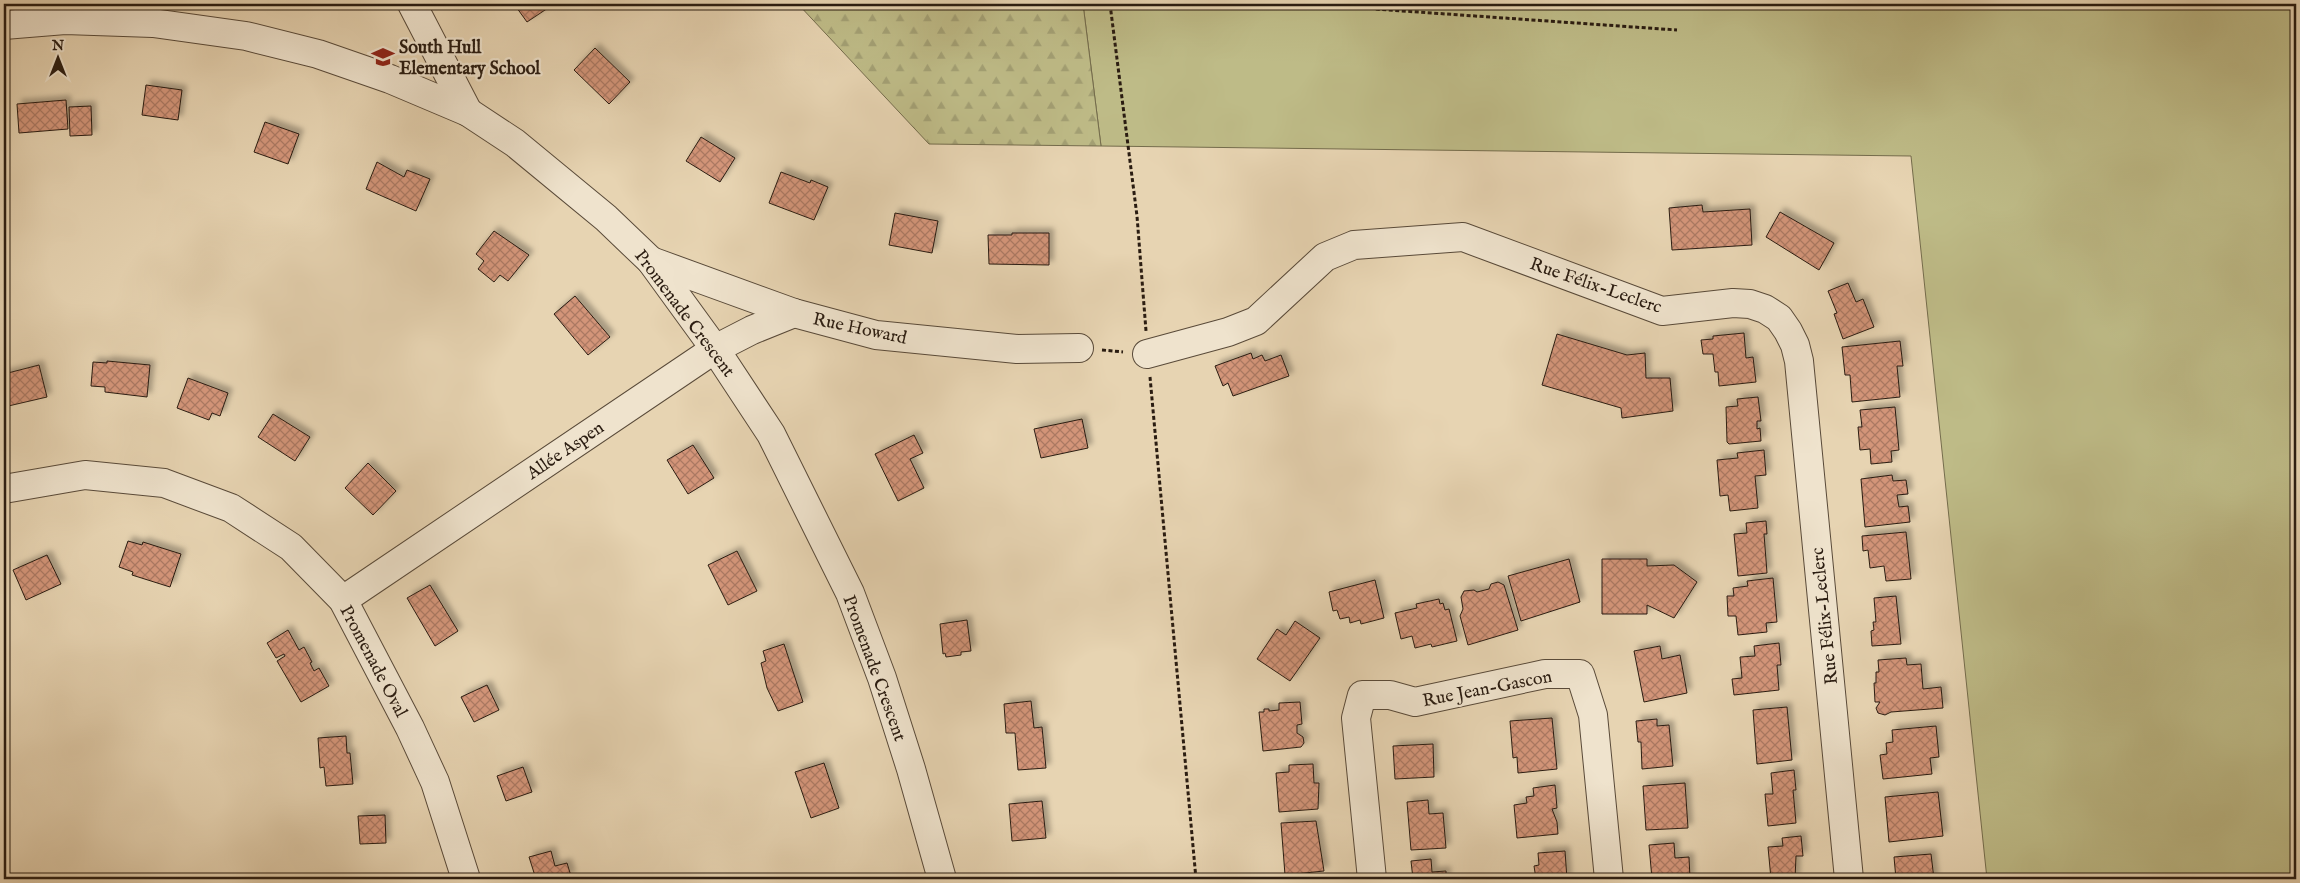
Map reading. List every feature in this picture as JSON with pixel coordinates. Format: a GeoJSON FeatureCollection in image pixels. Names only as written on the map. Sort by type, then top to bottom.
{"type":"FeatureCollection","features":[{"type":"Feature","properties":{"kind":"street"},"geometry":{"type":"LineString","coordinates":[[412,4],[468,112]]}},
{"type":"Feature","properties":{"kind":"street","name":"Promenade Crescent"},"geometry":{"type":"LineString","coordinates":[[4,25],[65,20],[152,24],[246,36],[318,54],[390,79],[468,112],[515,142],[606,218],[650,260],[715,349],[771,434],[850,593],[882,678],[911,769],[942,879]]}},
{"type":"Feature","properties":{"kind":"street","name":"Rue Félix-Leclerc"},"geometry":{"type":"LineString","coordinates":[[1148,354],[1228,332],[1256,321],[1325,257],[1354,244],[1464,237],[1662,311],[1733,303],[1750,304],[1765,309],[1779,318],[1795,345],[1799,361],[1849,879]]}},
{"type":"Feature","properties":{"kind":"street","name":"Rue Howard"},"geometry":{"type":"LineString","coordinates":[[650,260],[794,313],[876,335],[1017,349],[1079,348]]}},
{"type":"Feature","properties":{"kind":"street","name":"Allée Aspen"},"geometry":{"type":"LineString","coordinates":[[343,600],[715,349],[752,330],[794,313]]}},
{"type":"Feature","properties":{"kind":"street","name":"Promenade Oval"},"geometry":{"type":"LineString","coordinates":[[4,489],[85,475],[164,483],[231,508],[291,547],[343,600],[410,728],[435,782],[466,879]]}},
{"type":"Feature","properties":{"kind":"street","name":"Rue Jean-Gascon"},"geometry":{"type":"LineString","coordinates":[[1372,879],[1356,718],[1362,695],[1390,695],[1415,702],[1544,674],[1580,674],[1593,715],[1609,879]]}},
{"type":"Feature","properties":{"kind":"path"},"geometry":{"type":"LineString","coordinates":[[1110,4],[1137,216],[1196,879]]}},
{"type":"Feature","properties":{"kind":"path"},"geometry":{"type":"LineString","coordinates":[[1364,4],[1374,8],[1677,30]]}},
{"type":"Feature","properties":{"kind":"path"},"geometry":{"type":"LineString","coordinates":[[1079,348],[1148,354]]}},
{"type":"Feature","properties":{"kind":"green space"},"geometry":{"type":"Polygon","coordinates":[[[798,4],[1083,4],[1101,146],[929,144],[798,4]]]}},
{"type":"Feature","properties":{"kind":"green space"},"geometry":{"type":"Polygon","coordinates":[[[1083,4],[2296,4],[2296,879],[1987,879],[1911,156],[1101,146],[1083,4]]]}},
{"type":"Feature","properties":{"kind":"building"},"geometry":{"type":"Polygon","coordinates":[[[514,4],[549,4],[551,6],[527,22],[514,4]]]}},
{"type":"Feature","properties":{"kind":"building"},"geometry":{"type":"Polygon","coordinates":[[[595,48],[630,82],[609,104],[574,70],[595,48]]]}},
{"type":"Feature","properties":{"kind":"building"},"geometry":{"type":"Polygon","coordinates":[[[146,85],[182,90],[178,120],[142,115],[146,85]]]}},
{"type":"Feature","properties":{"kind":"building"},"geometry":{"type":"Polygon","coordinates":[[[66,100],[68,129],[19,133],[17,104],[66,100]]]}},
{"type":"Feature","properties":{"kind":"building"},"geometry":{"type":"Polygon","coordinates":[[[91,106],[92,135],[70,136],[69,107],[91,106]]]}},
{"type":"Feature","properties":{"kind":"building"},"geometry":{"type":"Polygon","coordinates":[[[265,122],[299,134],[288,164],[254,152],[265,122]]]}},
{"type":"Feature","properties":{"kind":"building"},"geometry":{"type":"Polygon","coordinates":[[[701,137],[735,158],[720,182],[686,161],[701,137]]]}},
{"type":"Feature","properties":{"kind":"building"},"geometry":{"type":"Polygon","coordinates":[[[377,162],[404,177],[407,170],[430,179],[416,211],[366,189],[377,162]]]}},
{"type":"Feature","properties":{"kind":"building"},"geometry":{"type":"Polygon","coordinates":[[[781,172],[810,183],[811,180],[828,187],[814,220],[769,203],[781,172]]]}},
{"type":"Feature","properties":{"kind":"building"},"geometry":{"type":"Polygon","coordinates":[[[1702,205],[1703,212],[1750,209],[1752,245],[1672,250],[1669,208],[1702,205]]]}},
{"type":"Feature","properties":{"kind":"building"},"geometry":{"type":"Polygon","coordinates":[[[1780,212],[1834,243],[1819,270],[1766,237],[1780,212]]]}},
{"type":"Feature","properties":{"kind":"building"},"geometry":{"type":"Polygon","coordinates":[[[895,213],[938,221],[932,253],[889,245],[895,213]]]}},
{"type":"Feature","properties":{"kind":"building"},"geometry":{"type":"Polygon","coordinates":[[[494,231],[529,255],[508,281],[500,275],[494,282],[478,269],[484,261],[476,254],[494,231]]]}},
{"type":"Feature","properties":{"kind":"building"},"geometry":{"type":"Polygon","coordinates":[[[1012,233],[1049,233],[1049,265],[989,264],[988,235],[1012,235],[1012,233]]]}},
{"type":"Feature","properties":{"kind":"building"},"geometry":{"type":"Polygon","coordinates":[[[1848,283],[1856,302],[1863,299],[1874,327],[1843,339],[1834,314],[1837,313],[1828,291],[1848,283]]]}},
{"type":"Feature","properties":{"kind":"building"},"geometry":{"type":"Polygon","coordinates":[[[575,296],[610,337],[588,355],[554,314],[575,296]]]}},
{"type":"Feature","properties":{"kind":"building"},"geometry":{"type":"Polygon","coordinates":[[[1744,333],[1746,358],[1753,357],[1756,382],[1719,386],[1718,372],[1715,372],[1713,354],[1703,354],[1701,340],[1713,339],[1713,336],[1744,333]]]}},
{"type":"Feature","properties":{"kind":"building"},"geometry":{"type":"Polygon","coordinates":[[[1557,334],[1627,355],[1645,353],[1646,378],[1670,378],[1673,411],[1622,418],[1621,408],[1542,385],[1557,334]]]}},
{"type":"Feature","properties":{"kind":"building"},"geometry":{"type":"Polygon","coordinates":[[[1900,341],[1903,366],[1897,366],[1900,397],[1852,402],[1850,375],[1845,375],[1842,347],[1900,341]]]}},
{"type":"Feature","properties":{"kind":"building"},"geometry":{"type":"Polygon","coordinates":[[[1251,353],[1253,359],[1262,355],[1265,361],[1281,355],[1289,376],[1233,396],[1228,383],[1223,386],[1215,366],[1251,353]]]}},
{"type":"Feature","properties":{"kind":"building"},"geometry":{"type":"Polygon","coordinates":[[[107,361],[150,365],[147,397],[105,392],[105,387],[91,386],[93,362],[107,363],[107,361]]]}},
{"type":"Feature","properties":{"kind":"building"},"geometry":{"type":"Polygon","coordinates":[[[39,365],[47,397],[4,407],[4,374],[39,365]]]}},
{"type":"Feature","properties":{"kind":"building"},"geometry":{"type":"Polygon","coordinates":[[[188,378],[228,393],[220,416],[212,413],[209,420],[177,408],[188,378]]]}},
{"type":"Feature","properties":{"kind":"building"},"geometry":{"type":"Polygon","coordinates":[[[1758,397],[1761,421],[1757,421],[1757,429],[1760,428],[1761,441],[1729,444],[1727,442],[1726,407],[1738,406],[1737,399],[1758,397]]]}},
{"type":"Feature","properties":{"kind":"building"},"geometry":{"type":"Polygon","coordinates":[[[1895,407],[1899,450],[1891,451],[1892,462],[1871,464],[1870,449],[1860,450],[1858,427],[1862,427],[1860,410],[1895,407]]]}},
{"type":"Feature","properties":{"kind":"building"},"geometry":{"type":"Polygon","coordinates":[[[273,414],[310,437],[295,461],[258,437],[273,414]]]}},
{"type":"Feature","properties":{"kind":"building"},"geometry":{"type":"Polygon","coordinates":[[[1082,419],[1088,448],[1041,458],[1034,429],[1082,419]]]}},
{"type":"Feature","properties":{"kind":"building"},"geometry":{"type":"Polygon","coordinates":[[[914,435],[923,453],[910,459],[924,488],[898,501],[875,454],[914,435]]]}},
{"type":"Feature","properties":{"kind":"building"},"geometry":{"type":"Polygon","coordinates":[[[693,445],[714,478],[688,494],[667,460],[693,445]]]}},
{"type":"Feature","properties":{"kind":"building"},"geometry":{"type":"Polygon","coordinates":[[[1764,450],[1766,475],[1755,476],[1758,508],[1730,511],[1728,495],[1720,496],[1717,460],[1738,458],[1737,453],[1764,450]]]}},
{"type":"Feature","properties":{"kind":"building"},"geometry":{"type":"Polygon","coordinates":[[[368,463],[396,491],[373,515],[345,488],[368,463]]]}},
{"type":"Feature","properties":{"kind":"building"},"geometry":{"type":"Polygon","coordinates":[[[1892,475],[1893,481],[1906,480],[1908,494],[1897,495],[1899,507],[1908,506],[1910,522],[1865,527],[1861,479],[1892,475]]]}},
{"type":"Feature","properties":{"kind":"building"},"geometry":{"type":"Polygon","coordinates":[[[1766,521],[1767,534],[1764,534],[1767,573],[1738,576],[1734,534],[1747,533],[1746,523],[1766,521]]]}},
{"type":"Feature","properties":{"kind":"building"},"geometry":{"type":"Polygon","coordinates":[[[1906,532],[1911,579],[1886,581],[1884,566],[1870,568],[1868,550],[1863,551],[1862,536],[1906,532]]]}},
{"type":"Feature","properties":{"kind":"building"},"geometry":{"type":"Polygon","coordinates":[[[128,541],[142,545],[143,542],[181,554],[170,587],[132,575],[133,572],[119,567],[128,541]]]}},
{"type":"Feature","properties":{"kind":"building"},"geometry":{"type":"Polygon","coordinates":[[[737,551],[757,591],[728,605],[708,565],[737,551]]]}},
{"type":"Feature","properties":{"kind":"building"},"geometry":{"type":"Polygon","coordinates":[[[47,555],[61,584],[26,600],[13,570],[47,555]]]}},
{"type":"Feature","properties":{"kind":"building"},"geometry":{"type":"Polygon","coordinates":[[[1569,559],[1580,602],[1521,621],[1508,576],[1569,559]]]}},
{"type":"Feature","properties":{"kind":"building"},"geometry":{"type":"Polygon","coordinates":[[[1602,559],[1647,559],[1647,566],[1674,565],[1697,582],[1674,618],[1647,605],[1647,614],[1602,614],[1602,559]]]}},
{"type":"Feature","properties":{"kind":"building"},"geometry":{"type":"Polygon","coordinates":[[[1773,578],[1777,622],[1766,623],[1767,632],[1738,635],[1736,616],[1728,616],[1727,596],[1734,596],[1733,588],[1748,586],[1747,581],[1773,578]]]}},
{"type":"Feature","properties":{"kind":"building"},"geometry":{"type":"Polygon","coordinates":[[[1375,580],[1384,618],[1361,624],[1360,620],[1350,623],[1349,617],[1340,619],[1337,610],[1333,611],[1329,592],[1375,580]]]}},
{"type":"Feature","properties":{"kind":"building"},"geometry":{"type":"Polygon","coordinates":[[[1498,582],[1504,585],[1518,630],[1468,645],[1460,616],[1463,609],[1461,597],[1464,591],[1474,590],[1477,592],[1489,589],[1491,584],[1498,582]]]}},
{"type":"Feature","properties":{"kind":"building"},"geometry":{"type":"Polygon","coordinates":[[[430,585],[458,631],[435,646],[407,598],[430,585]]]}},
{"type":"Feature","properties":{"kind":"building"},"geometry":{"type":"Polygon","coordinates":[[[1896,596],[1901,644],[1872,646],[1871,631],[1874,630],[1873,622],[1876,622],[1874,598],[1896,596]]]}},
{"type":"Feature","properties":{"kind":"building"},"geometry":{"type":"Polygon","coordinates":[[[1439,599],[1440,604],[1443,603],[1445,610],[1449,609],[1457,641],[1432,647],[1431,644],[1415,648],[1412,636],[1401,639],[1395,613],[1417,608],[1416,604],[1439,599]]]}},
{"type":"Feature","properties":{"kind":"building"},"geometry":{"type":"Polygon","coordinates":[[[967,620],[971,651],[961,652],[961,655],[946,657],[945,653],[943,654],[940,624],[967,620]]]}},
{"type":"Feature","properties":{"kind":"building"},"geometry":{"type":"Polygon","coordinates":[[[1295,621],[1320,638],[1290,681],[1257,659],[1277,629],[1286,635],[1295,621]]]}},
{"type":"Feature","properties":{"kind":"building"},"geometry":{"type":"Polygon","coordinates":[[[288,630],[299,650],[304,647],[312,662],[310,663],[314,671],[319,668],[329,686],[301,702],[277,661],[285,656],[284,654],[276,658],[267,643],[288,630]]]}},
{"type":"Feature","properties":{"kind":"building"},"geometry":{"type":"Polygon","coordinates":[[[1779,643],[1781,665],[1777,665],[1779,690],[1734,695],[1732,679],[1742,678],[1740,657],[1755,656],[1754,646],[1779,643]]]}},
{"type":"Feature","properties":{"kind":"building"},"geometry":{"type":"Polygon","coordinates":[[[784,644],[803,702],[778,711],[767,688],[761,663],[766,661],[763,651],[784,644]]]}},
{"type":"Feature","properties":{"kind":"building"},"geometry":{"type":"Polygon","coordinates":[[[1660,646],[1662,659],[1680,655],[1687,693],[1644,702],[1634,651],[1660,646]]]}},
{"type":"Feature","properties":{"kind":"building"},"geometry":{"type":"Polygon","coordinates":[[[1906,658],[1907,665],[1921,664],[1923,689],[1941,687],[1943,708],[1891,712],[1885,715],[1878,713],[1876,708],[1880,702],[1875,702],[1874,683],[1876,683],[1876,672],[1879,672],[1878,660],[1906,658]]]}},
{"type":"Feature","properties":{"kind":"building"},"geometry":{"type":"Polygon","coordinates":[[[487,685],[499,710],[474,722],[461,697],[487,685]]]}},
{"type":"Feature","properties":{"kind":"building"},"geometry":{"type":"Polygon","coordinates":[[[1031,701],[1034,728],[1042,727],[1046,768],[1018,770],[1015,733],[1006,733],[1004,704],[1031,701]]]}},
{"type":"Feature","properties":{"kind":"building"},"geometry":{"type":"Polygon","coordinates":[[[1300,702],[1302,724],[1297,725],[1297,733],[1303,737],[1304,743],[1301,747],[1263,751],[1259,712],[1264,712],[1264,709],[1269,709],[1269,711],[1279,710],[1279,703],[1300,702]]]}},
{"type":"Feature","properties":{"kind":"building"},"geometry":{"type":"Polygon","coordinates":[[[1787,707],[1792,760],[1757,764],[1753,710],[1787,707]]]}},
{"type":"Feature","properties":{"kind":"building"},"geometry":{"type":"Polygon","coordinates":[[[1552,718],[1557,769],[1518,773],[1517,757],[1513,758],[1510,721],[1552,718]]]}},
{"type":"Feature","properties":{"kind":"building"},"geometry":{"type":"Polygon","coordinates":[[[1657,719],[1657,726],[1669,725],[1673,766],[1642,769],[1641,742],[1638,742],[1636,721],[1657,719]]]}},
{"type":"Feature","properties":{"kind":"building"},"geometry":{"type":"Polygon","coordinates":[[[1936,726],[1939,757],[1930,758],[1932,774],[1883,779],[1880,755],[1887,754],[1886,743],[1893,742],[1892,730],[1936,726]]]}},
{"type":"Feature","properties":{"kind":"building"},"geometry":{"type":"Polygon","coordinates":[[[346,736],[347,753],[350,753],[353,784],[326,786],[324,767],[320,768],[318,738],[346,736]]]}},
{"type":"Feature","properties":{"kind":"building"},"geometry":{"type":"Polygon","coordinates":[[[1433,744],[1434,777],[1395,779],[1393,746],[1433,744]]]}},
{"type":"Feature","properties":{"kind":"building"},"geometry":{"type":"Polygon","coordinates":[[[824,763],[839,808],[811,818],[795,772],[824,763]]]}},
{"type":"Feature","properties":{"kind":"building"},"geometry":{"type":"Polygon","coordinates":[[[1313,764],[1314,783],[1319,783],[1318,809],[1279,812],[1276,773],[1289,772],[1289,765],[1313,764]]]}},
{"type":"Feature","properties":{"kind":"building"},"geometry":{"type":"Polygon","coordinates":[[[523,767],[532,792],[506,801],[497,776],[523,767]]]}},
{"type":"Feature","properties":{"kind":"building"},"geometry":{"type":"Polygon","coordinates":[[[1794,770],[1796,790],[1793,790],[1796,823],[1768,826],[1765,794],[1773,794],[1771,773],[1794,770]]]}},
{"type":"Feature","properties":{"kind":"building"},"geometry":{"type":"Polygon","coordinates":[[[1685,783],[1688,828],[1646,830],[1643,786],[1685,783]]]}},
{"type":"Feature","properties":{"kind":"building"},"geometry":{"type":"Polygon","coordinates":[[[1555,785],[1557,808],[1552,809],[1557,822],[1558,834],[1517,838],[1514,805],[1527,803],[1526,797],[1534,796],[1533,788],[1555,785]]]}},
{"type":"Feature","properties":{"kind":"building"},"geometry":{"type":"Polygon","coordinates":[[[1938,792],[1943,836],[1889,842],[1885,797],[1938,792]]]}},
{"type":"Feature","properties":{"kind":"building"},"geometry":{"type":"Polygon","coordinates":[[[1428,800],[1429,814],[1443,813],[1446,848],[1411,850],[1407,802],[1428,800]]]}},
{"type":"Feature","properties":{"kind":"building"},"geometry":{"type":"Polygon","coordinates":[[[1042,801],[1046,838],[1012,841],[1009,804],[1042,801]]]}},
{"type":"Feature","properties":{"kind":"building"},"geometry":{"type":"Polygon","coordinates":[[[385,815],[386,843],[360,844],[358,816],[385,815]]]}},
{"type":"Feature","properties":{"kind":"building"},"geometry":{"type":"Polygon","coordinates":[[[1316,821],[1324,871],[1285,875],[1281,823],[1316,821]]]}},
{"type":"Feature","properties":{"kind":"building"},"geometry":{"type":"Polygon","coordinates":[[[1801,836],[1803,856],[1796,856],[1795,879],[1771,879],[1768,847],[1783,846],[1782,838],[1801,836]]]}},
{"type":"Feature","properties":{"kind":"building"},"geometry":{"type":"Polygon","coordinates":[[[1674,843],[1675,858],[1689,857],[1690,879],[1652,879],[1649,845],[1674,843]]]}},
{"type":"Feature","properties":{"kind":"building"},"geometry":{"type":"Polygon","coordinates":[[[551,851],[555,866],[567,863],[571,876],[559,879],[536,879],[529,857],[551,851]]]}},
{"type":"Feature","properties":{"kind":"building"},"geometry":{"type":"Polygon","coordinates":[[[1565,851],[1567,879],[1536,879],[1534,866],[1539,865],[1538,853],[1565,851]]]}},
{"type":"Feature","properties":{"kind":"building"},"geometry":{"type":"Polygon","coordinates":[[[1931,854],[1934,879],[1896,879],[1894,857],[1931,854]]]}},
{"type":"Feature","properties":{"kind":"building"},"geometry":{"type":"Polygon","coordinates":[[[1431,859],[1432,872],[1446,871],[1446,879],[1413,879],[1411,861],[1431,859]]]}},
{"type":"Feature","properties":{"kind":"place","name":"South Hull Elementary School"},"geometry":{"type":"Point","coordinates":[383,57]}}]}
